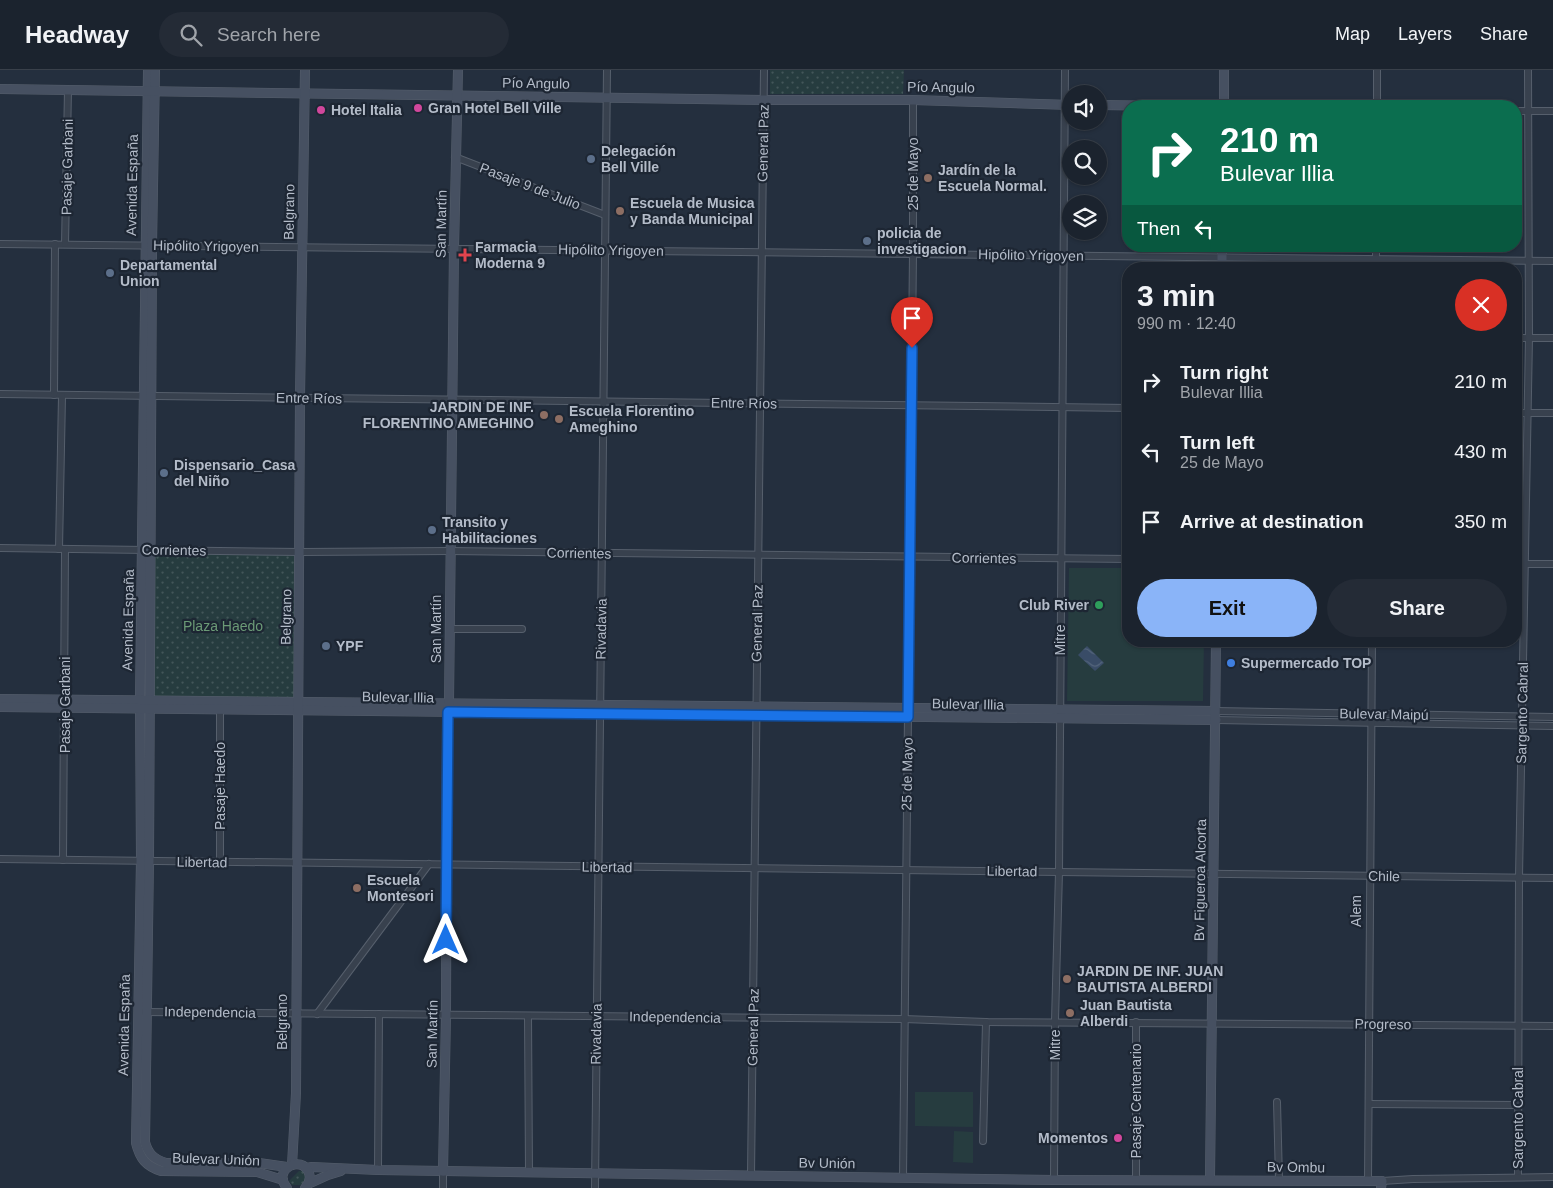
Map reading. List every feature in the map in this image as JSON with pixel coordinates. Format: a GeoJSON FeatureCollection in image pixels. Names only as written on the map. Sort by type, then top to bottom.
{"type":"FeatureCollection","features":[{"type":"Feature","properties":{"kind":"street","name":"Avenida España"},"geometry":{"type":"LineString","coordinates":[[148,70],[151,92],[148,245],[145,860],[142,1012],[136,1143],[139,1154],[149,1167]]}},
{"type":"Feature","properties":{"kind":"street","name":"Avenida España"},"geometry":{"type":"LineString","coordinates":[[151,92],[155,70]]}},
{"type":"Feature","properties":{"kind":"street","name":"Belgrano"},"geometry":{"type":"LineString","coordinates":[[284,1185],[283,1173],[290,1166],[296,1093],[298,706],[301,552],[300,398],[305,70]]}},
{"type":"Feature","properties":{"kind":"street","name":"San Martín"},"geometry":{"type":"LineString","coordinates":[[443,1188],[455,157],[458,70]]}},
{"type":"Feature","properties":{"kind":"street","name":"Rivadavia"},"geometry":{"type":"LineString","coordinates":[[594,1188],[607,70]]}},
{"type":"Feature","properties":{"kind":"street","name":"General Paz"},"geometry":{"type":"LineString","coordinates":[[751,1175],[764,70]]}},
{"type":"Feature","properties":{"kind":"street","name":"Mitre"},"geometry":{"type":"LineString","coordinates":[[1064,70],[1066,85]]}},
{"type":"Feature","properties":{"kind":"street"},"geometry":{"type":"LineString","coordinates":[[1224,70],[1224,100]]}},
{"type":"Feature","properties":{"kind":"street"},"geometry":{"type":"LineString","coordinates":[[1377,70],[1377,100]]}},
{"type":"Feature","properties":{"kind":"street","name":"Sargento Cabral"},"geometry":{"type":"LineString","coordinates":[[1518,1176],[1518,877],[1529,338],[1528,70]]}},
{"type":"Feature","properties":{"kind":"street","name":"Pío Angulo"},"geometry":{"type":"LineString","coordinates":[[0,89],[764,100],[913,100],[1062,105]]}},
{"type":"Feature","properties":{"kind":"street","name":"Pasaje Garbani"},"geometry":{"type":"LineString","coordinates":[[65,244],[68,90]]}},
{"type":"Feature","properties":{"kind":"street","name":"25 de Mayo"},"geometry":{"type":"LineString","coordinates":[[903,1178],[913,100]]}},
{"type":"Feature","properties":{"kind":"street"},"geometry":{"type":"LineString","coordinates":[[1107,105],[1122,105]]}},
{"type":"Feature","properties":{"kind":"street"},"geometry":{"type":"LineString","coordinates":[[1522,111],[1553,111]]}},
{"type":"Feature","properties":{"kind":"street","name":"Mitre"},"geometry":{"type":"LineString","coordinates":[[1054,1180],[1055,1021],[1059,872],[1063,255],[1067,130]]}},
{"type":"Feature","properties":{"kind":"street","name":"Pasaje 9 de Julio"},"geometry":{"type":"LineString","coordinates":[[455,157],[606,215]]}},
{"type":"Feature","properties":{"kind":"street","name":"Hipólito Yrigoyen"},"geometry":{"type":"LineString","coordinates":[[0,244],[1553,261]]}},
{"type":"Feature","properties":{"kind":"street","name":"Pasaje Garbani"},"geometry":{"type":"LineString","coordinates":[[55,244],[65,704],[63,860]]}},
{"type":"Feature","properties":{"kind":"street"},"geometry":{"type":"LineString","coordinates":[[1222,252],[1222,262]]}},
{"type":"Feature","properties":{"kind":"street"},"geometry":{"type":"LineString","coordinates":[[1376,252],[1376,259]]}},
{"type":"Feature","properties":{"kind":"street"},"geometry":{"type":"LineString","coordinates":[[1522,338],[1553,338]]}},
{"type":"Feature","properties":{"kind":"street","name":"Entre Ríos"},"geometry":{"type":"LineString","coordinates":[[0,394],[1122,408]]}},
{"type":"Feature","properties":{"kind":"street"},"geometry":{"type":"LineString","coordinates":[[1522,413],[1553,414]]}},
{"type":"Feature","properties":{"kind":"street","name":"Corrientes"},"geometry":{"type":"LineString","coordinates":[[0,548],[1122,559]]}},
{"type":"Feature","properties":{"kind":"street"},"geometry":{"type":"LineString","coordinates":[[1525,564],[1553,564]]}},
{"type":"Feature","properties":{"kind":"street"},"geometry":{"type":"LineString","coordinates":[[450,629],[522,628]]}},
{"type":"Feature","properties":{"kind":"street","name":"Bv Figueroa Alcorta"},"geometry":{"type":"LineString","coordinates":[[1210,1179],[1216,647]]}},
{"type":"Feature","properties":{"kind":"street","name":"Alem"},"geometry":{"type":"LineString","coordinates":[[1368,1181],[1372,647]]}},
{"type":"Feature","properties":{"kind":"street","name":"Bulevar Illia"},"geometry":{"type":"LineString","coordinates":[[0,699],[65,704]]}},
{"type":"Feature","properties":{"kind":"street","name":"Bulevar Illia"},"geometry":{"type":"LineString","coordinates":[[0,707],[65,704],[145,704],[908,712],[1060,714],[1216,720]]}},
{"type":"Feature","properties":{"kind":"street","name":"Bulevar Illia"},"geometry":{"type":"LineString","coordinates":[[145,704],[220,709],[298,706]]}},
{"type":"Feature","properties":{"kind":"street","name":"Pasaje Haedo"},"geometry":{"type":"LineString","coordinates":[[220,709],[220,862]]}},
{"type":"Feature","properties":{"kind":"street","name":"Bulevar Illia"},"geometry":{"type":"LineString","coordinates":[[1060,714],[1214,711]]}},
{"type":"Feature","properties":{"kind":"street","name":"Bulevar Maipú"},"geometry":{"type":"LineString","coordinates":[[1214,711],[1553,716]]}},
{"type":"Feature","properties":{"kind":"street","name":"Bulevar Maipú"},"geometry":{"type":"LineString","coordinates":[[1216,720],[1553,726]]}},
{"type":"Feature","properties":{"kind":"street","name":"Libertad"},"geometry":{"type":"LineString","coordinates":[[0,860],[145,860],[1214,874]]}},
{"type":"Feature","properties":{"kind":"street"},"geometry":{"type":"LineString","coordinates":[[316,1014],[430,864]]}},
{"type":"Feature","properties":{"kind":"street","name":"Chile"},"geometry":{"type":"LineString","coordinates":[[1214,874],[1553,878]]}},
{"type":"Feature","properties":{"kind":"street","name":"Avenida España"},"geometry":{"type":"LineString","coordinates":[[142,1012],[145,1142],[150,1154],[156,1160]]}},
{"type":"Feature","properties":{"kind":"street","name":"Independencia"},"geometry":{"type":"LineString","coordinates":[[142,1012],[904,1019],[986,1022],[1212,1022]]}},
{"type":"Feature","properties":{"kind":"street"},"geometry":{"type":"LineString","coordinates":[[378,1170],[379,1014]]}},
{"type":"Feature","properties":{"kind":"street"},"geometry":{"type":"LineString","coordinates":[[528,1016],[529,1172]]}},
{"type":"Feature","properties":{"kind":"street"},"geometry":{"type":"LineString","coordinates":[[984,1141],[986,1022]]}},
{"type":"Feature","properties":{"kind":"street","name":"Pasaje Centenario"},"geometry":{"type":"LineString","coordinates":[[1136,1022],[1136,1180]]}},
{"type":"Feature","properties":{"kind":"street","name":"Progreso"},"geometry":{"type":"LineString","coordinates":[[1212,1022],[1553,1026]]}},
{"type":"Feature","properties":{"kind":"street"},"geometry":{"type":"LineString","coordinates":[[1277,1102],[1279,1180]]}},
{"type":"Feature","properties":{"kind":"street"},"geometry":{"type":"LineString","coordinates":[[1369,1104],[1518,1105]]}},
{"type":"Feature","properties":{"kind":"street","name":"Bulevar Unión"},"geometry":{"type":"LineString","coordinates":[[156,1160],[166,1163],[258,1163],[290,1166],[299,1164],[306,1168]]}},
{"type":"Feature","properties":{"kind":"street","name":"Bulevar Unión"},"geometry":{"type":"LineString","coordinates":[[149,1167],[161,1171],[257,1172],[284,1185]]}},
{"type":"Feature","properties":{"kind":"street"},"geometry":{"type":"LineString","coordinates":[[306,1186],[310,1176],[306,1168],[443,1170]]}},
{"type":"Feature","properties":{"kind":"street"},"geometry":{"type":"LineString","coordinates":[[306,1186],[328,1174],[348,1169]]}},
{"type":"Feature","properties":{"kind":"street","name":"Bv Unión"},"geometry":{"type":"LineString","coordinates":[[443,1170],[1054,1180],[1210,1179]]}},
{"type":"Feature","properties":{"kind":"street"},"geometry":{"type":"LineString","coordinates":[[1382,1184],[1413,1178],[1553,1177]]}},
{"type":"Feature","properties":{"kind":"street","name":"Bv Ombu"},"geometry":{"type":"LineString","coordinates":[[1210,1179],[1368,1181],[1382,1184]]}},
{"type":"Feature","properties":{"kind":"green space"},"geometry":{"type":"Polygon","coordinates":[[[770,70],[904,70],[903,94],[770,94],[770,70]]]}},
{"type":"Feature","properties":{"kind":"green space","name":"Plaza Haedo"},"geometry":{"type":"Polygon","coordinates":[[[153,552],[294,553],[294,699],[153,698],[153,552]]]}},
{"type":"Feature","properties":{"kind":"green space","name":"Club River"},"geometry":{"type":"Polygon","coordinates":[[[1069,568],[1122,568],[1122,647],[1204,647],[1203,701],[1067,701],[1069,568]]]}},
{"type":"Feature","properties":{"kind":"green space"},"geometry":{"type":"Polygon","coordinates":[[[915,1092],[973,1092],[973,1127],[915,1126],[915,1092]]]}},
{"type":"Feature","properties":{"kind":"green space"},"geometry":{"type":"Polygon","coordinates":[[[954,1131],[973,1132],[973,1163],[953,1162],[954,1131]]]}},
{"type":"Feature","properties":{"kind":"green space"},"geometry":{"type":"Polygon","coordinates":[[[299,1171],[303,1171],[306,1175],[305,1180],[301,1185],[292,1185],[289,1181],[299,1171]]]}},
{"type":"Feature","properties":{"kind":"water"},"geometry":{"type":"Polygon","coordinates":[[[1087,646],[1104,663],[1095,671],[1078,655],[1087,646]]]}},
{"type":"Feature","properties":{"kind":"place","name":"Gran Hotel Bell Ville"},"geometry":{"type":"Point","coordinates":[418,108]}},
{"type":"Feature","properties":{"kind":"place","name":"Hotel Italia"},"geometry":{"type":"Point","coordinates":[321,110]}},
{"type":"Feature","properties":{"kind":"place","name":"Delegación Bell Ville"},"geometry":{"type":"Point","coordinates":[591,159]}},
{"type":"Feature","properties":{"kind":"place","name":"Jardín de la Escuela Normal."},"geometry":{"type":"Point","coordinates":[928,178]}},
{"type":"Feature","properties":{"kind":"place","name":"Escuela de Musica y Banda Municipal"},"geometry":{"type":"Point","coordinates":[620,211]}},
{"type":"Feature","properties":{"kind":"place","name":"policia de investigacion"},"geometry":{"type":"Point","coordinates":[867,241]}},
{"type":"Feature","properties":{"kind":"place","name":"Farmacia Moderna 9"},"geometry":{"type":"Point","coordinates":[465,255]}},
{"type":"Feature","properties":{"kind":"place","name":"Departamental Union"},"geometry":{"type":"Point","coordinates":[110,273]}},
{"type":"Feature","properties":{"kind":"place","name":"JARDIN DE INF. FLORENTINO AMEGHINO"},"geometry":{"type":"Point","coordinates":[544,415]}},
{"type":"Feature","properties":{"kind":"place","name":"Escuela Florentino Ameghino"},"geometry":{"type":"Point","coordinates":[559,419]}},
{"type":"Feature","properties":{"kind":"place","name":"Dispensario_Casa del Niño"},"geometry":{"type":"Point","coordinates":[164,473]}},
{"type":"Feature","properties":{"kind":"place","name":"Transito y Habilitaciones"},"geometry":{"type":"Point","coordinates":[432,530]}},
{"type":"Feature","properties":{"kind":"place","name":"Club River"},"geometry":{"type":"Point","coordinates":[1099,605]}},
{"type":"Feature","properties":{"kind":"place","name":"YPF"},"geometry":{"type":"Point","coordinates":[326,646]}},
{"type":"Feature","properties":{"kind":"place","name":"Supermercado TOP"},"geometry":{"type":"Point","coordinates":[1231,663]}},
{"type":"Feature","properties":{"kind":"place","name":"Escuela Montesori"},"geometry":{"type":"Point","coordinates":[357,888]}},
{"type":"Feature","properties":{"kind":"place","name":"JARDIN DE INF. JUAN BAUTISTA ALBERDI"},"geometry":{"type":"Point","coordinates":[1067,979]}},
{"type":"Feature","properties":{"kind":"place","name":"Juan Bautista Alberdi"},"geometry":{"type":"Point","coordinates":[1070,1013]}},
{"type":"Feature","properties":{"kind":"place","name":"Momentos"},"geometry":{"type":"Point","coordinates":[1118,1138]}},
{"type":"Feature","properties":{"kind":"route"},"geometry":{"type":"LineString","coordinates":[[446,940],[448,712],[908,717],[912,348]]}}]}
